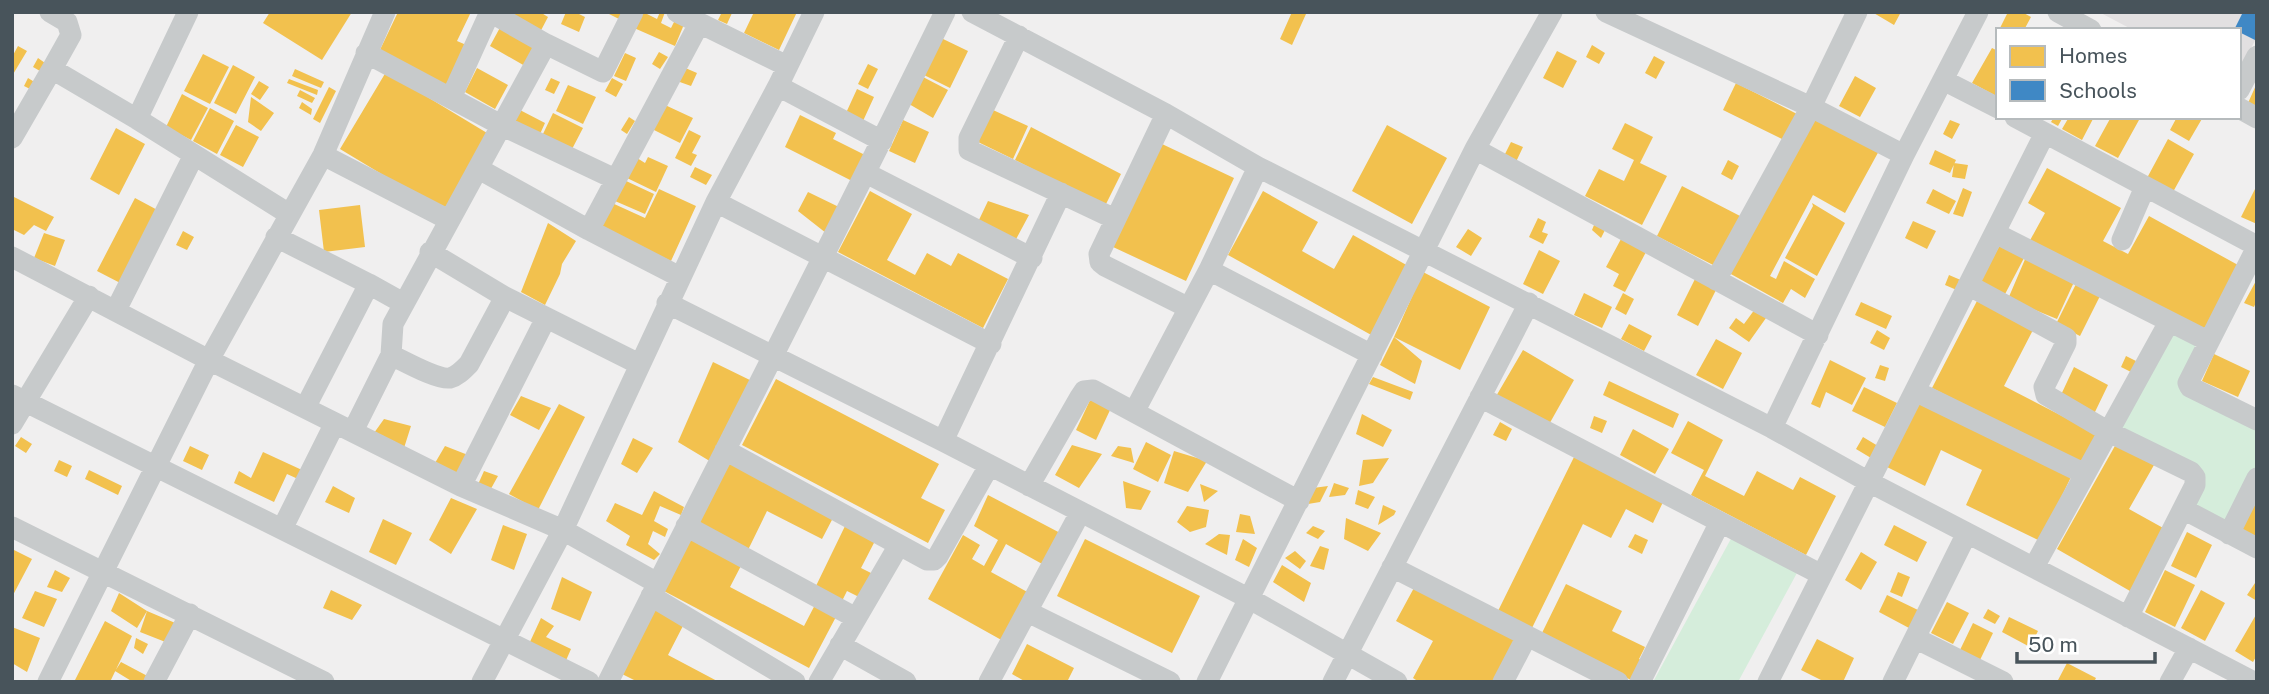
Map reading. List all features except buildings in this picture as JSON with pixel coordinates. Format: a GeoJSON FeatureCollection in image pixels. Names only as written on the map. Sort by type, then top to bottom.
{"type":"FeatureCollection","features":[{"type":"Feature","properties":{"kind":"street"},"geometry":{"type":"LineString","coordinates":[[12,138],[71,35],[67,22],[50,12]]}},
{"type":"Feature","properties":{"kind":"street"},"geometry":{"type":"LineString","coordinates":[[137,119],[188,12]]}},
{"type":"Feature","properties":{"kind":"street"},"geometry":{"type":"LineString","coordinates":[[48,682],[209,360],[323,155],[385,12]]}},
{"type":"Feature","properties":{"kind":"street"},"geometry":{"type":"LineString","coordinates":[[451,98],[490,12],[545,44],[603,72],[633,12]]}},
{"type":"Feature","properties":{"kind":"street"},"geometry":{"type":"LineString","coordinates":[[677,12],[787,66]]}},
{"type":"Feature","properties":{"kind":"street"},"geometry":{"type":"LineString","coordinates":[[482,682],[563,530],[667,303],[814,12]]}},
{"type":"Feature","properties":{"kind":"street"},"geometry":{"type":"LineString","coordinates":[[608,682],[945,12]]}},
{"type":"Feature","properties":{"kind":"street"},"geometry":{"type":"LineString","coordinates":[[972,12],[1166,114],[1258,167],[1772,428],[1869,482],[2254,682]]}},
{"type":"Feature","properties":{"kind":"street"},"geometry":{"type":"LineString","coordinates":[[1207,682],[1475,149],[1552,12]]}},
{"type":"Feature","properties":{"kind":"street"},"geometry":{"type":"LineString","coordinates":[[1606,12],[1811,107],[1905,155]]}},
{"type":"Feature","properties":{"kind":"street"},"geometry":{"type":"LineString","coordinates":[[1716,280],[1811,107],[1857,12]]}},
{"type":"Feature","properties":{"kind":"street"},"geometry":{"type":"LineString","coordinates":[[1772,428],[1978,12]]}},
{"type":"Feature","properties":{"kind":"street"},"geometry":{"type":"LineString","coordinates":[[2058,12],[2087,28]]}},
{"type":"Feature","properties":{"kind":"street"},"geometry":{"type":"LineString","coordinates":[[589,230],[699,24]]}},
{"type":"Feature","properties":{"kind":"street"},"geometry":{"type":"LineString","coordinates":[[1019,36],[968,138],[967,145],[974,153],[1115,219]]}},
{"type":"Feature","properties":{"kind":"street"},"geometry":{"type":"LineString","coordinates":[[282,529],[391,355],[393,324],[403,303],[479,169],[545,44]]}},
{"type":"Feature","properties":{"kind":"street"},"geometry":{"type":"LineString","coordinates":[[366,53],[501,125],[615,180]]}},
{"type":"Feature","properties":{"kind":"street"},"geometry":{"type":"LineString","coordinates":[[2241,86],[2257,56]]}},
{"type":"Feature","properties":{"kind":"street"},"geometry":{"type":"LineString","coordinates":[[51,69],[289,214]]}},
{"type":"Feature","properties":{"kind":"street"},"geometry":{"type":"LineString","coordinates":[[1945,80],[1996,107]]}},
{"type":"Feature","properties":{"kind":"street"},"geometry":{"type":"LineString","coordinates":[[778,86],[882,141]]}},
{"type":"Feature","properties":{"kind":"street"},"geometry":{"type":"LineString","coordinates":[[2241,109],[2257,118]]}},
{"type":"Feature","properties":{"kind":"street"},"geometry":{"type":"LineString","coordinates":[[1166,114],[1098,254],[1100,262],[1189,309]]}},
{"type":"Feature","properties":{"kind":"street"},"geometry":{"type":"LineString","coordinates":[[2019,119],[2257,246],[2189,379],[2190,387],[2257,420]]}},
{"type":"Feature","properties":{"kind":"street"},"geometry":{"type":"LineString","coordinates":[[1768,682],[2045,133]]}},
{"type":"Feature","properties":{"kind":"street"},"geometry":{"type":"LineString","coordinates":[[1475,149],[1818,335]]}},
{"type":"Feature","properties":{"kind":"street"},"geometry":{"type":"LineString","coordinates":[[116,310],[194,155]]}},
{"type":"Feature","properties":{"kind":"street"},"geometry":{"type":"LineString","coordinates":[[323,155],[449,220]]}},
{"type":"Feature","properties":{"kind":"street"},"geometry":{"type":"LineString","coordinates":[[1134,412],[1209,270],[1258,167]]}},
{"type":"Feature","properties":{"kind":"street"},"geometry":{"type":"LineString","coordinates":[[479,169],[680,277]]}},
{"type":"Feature","properties":{"kind":"street"},"geometry":{"type":"LineString","coordinates":[[866,173],[1032,258]]}},
{"type":"Feature","properties":{"kind":"street"},"geometry":{"type":"LineString","coordinates":[[2122,240],[2145,187]]}},
{"type":"Feature","properties":{"kind":"street"},"geometry":{"type":"LineString","coordinates":[[943,441],[1062,193]]}},
{"type":"Feature","properties":{"kind":"street"},"geometry":{"type":"LineString","coordinates":[[716,202],[991,344]]}},
{"type":"Feature","properties":{"kind":"street"},"geometry":{"type":"LineString","coordinates":[[1995,233],[2208,341]]}},
{"type":"Feature","properties":{"kind":"street"},"geometry":{"type":"LineString","coordinates":[[276,237],[403,303]]}},
{"type":"Feature","properties":{"kind":"street"},"geometry":{"type":"LineString","coordinates":[[430,253],[505,298],[639,364]]}},
{"type":"Feature","properties":{"kind":"street"},"geometry":{"type":"LineString","coordinates":[[12,257],[209,360],[461,486],[563,530],[795,682]]}},
{"type":"Feature","properties":{"kind":"street"},"geometry":{"type":"LineString","coordinates":[[1209,270],[1373,355]]}},
{"type":"Feature","properties":{"kind":"street"},"geometry":{"type":"LineString","coordinates":[[305,408],[369,284]]}},
{"type":"Feature","properties":{"kind":"street"},"geometry":{"type":"LineString","coordinates":[[1968,285],[2066,338],[2044,387],[2046,395],[2109,432],[2191,472],[2195,477],[2195,485],[2128,617]]}},
{"type":"Feature","properties":{"kind":"street"},"geometry":{"type":"LineString","coordinates":[[12,424],[19,398],[89,296]]}},
{"type":"Feature","properties":{"kind":"street"},"geometry":{"type":"LineString","coordinates":[[391,355],[440,377],[450,378],[461,373],[469,364],[505,298]]}},
{"type":"Feature","properties":{"kind":"street"},"geometry":{"type":"LineString","coordinates":[[667,303],[1250,599],[1397,682]]}},
{"type":"Feature","properties":{"kind":"street"},"geometry":{"type":"LineString","coordinates":[[1333,682],[1529,303]]}},
{"type":"Feature","properties":{"kind":"street"},"geometry":{"type":"LineString","coordinates":[[461,486],[546,318]]}},
{"type":"Feature","properties":{"kind":"street"},"geometry":{"type":"LineString","coordinates":[[2034,568],[2169,322]]}},
{"type":"Feature","properties":{"kind":"street"},"geometry":{"type":"LineString","coordinates":[[1029,486],[1084,391],[1093,390],[1299,501]]}},
{"type":"Feature","properties":{"kind":"street"},"geometry":{"type":"LineString","coordinates":[[1914,391],[2085,474]]}},
{"type":"Feature","properties":{"kind":"street"},"geometry":{"type":"LineString","coordinates":[[1480,397],[1822,575]]}},
{"type":"Feature","properties":{"kind":"street"},"geometry":{"type":"LineString","coordinates":[[19,398],[589,682]]}},
{"type":"Feature","properties":{"kind":"street"},"geometry":{"type":"LineString","coordinates":[[725,450],[927,560],[934,560],[989,466]]}},
{"type":"Feature","properties":{"kind":"street"},"geometry":{"type":"LineString","coordinates":[[2229,534],[2257,478]]}},
{"type":"Feature","properties":{"kind":"street"},"geometry":{"type":"LineString","coordinates":[[2183,509],[2257,548]]}},
{"type":"Feature","properties":{"kind":"street"},"geometry":{"type":"LineString","coordinates":[[989,682],[1080,513]]}},
{"type":"Feature","properties":{"kind":"street"},"geometry":{"type":"LineString","coordinates":[[1640,682],[1720,522]]}},
{"type":"Feature","properties":{"kind":"street"},"geometry":{"type":"LineString","coordinates":[[686,526],[856,618]]}},
{"type":"Feature","properties":{"kind":"street"},"geometry":{"type":"LineString","coordinates":[[12,527],[190,614],[290,674],[324,682]]}},
{"type":"Feature","properties":{"kind":"street"},"geometry":{"type":"LineString","coordinates":[[1893,682],[1967,533]]}},
{"type":"Feature","properties":{"kind":"street"},"geometry":{"type":"LineString","coordinates":[[819,682],[899,545]]}},
{"type":"Feature","properties":{"kind":"street"},"geometry":{"type":"LineString","coordinates":[[1392,567],[1618,682]]}},
{"type":"Feature","properties":{"kind":"street"},"geometry":{"type":"LineString","coordinates":[[1028,612],[1170,682]]}},
{"type":"Feature","properties":{"kind":"street"},"geometry":{"type":"LineString","coordinates":[[154,682],[190,614]]}},
{"type":"Feature","properties":{"kind":"street"},"geometry":{"type":"LineString","coordinates":[[1503,682],[1527,636]]}},
{"type":"Feature","properties":{"kind":"street"},"geometry":{"type":"LineString","coordinates":[[1915,638],[2003,682]]}},
{"type":"Feature","properties":{"kind":"street"},"geometry":{"type":"LineString","coordinates":[[840,645],[906,682]]}},
{"type":"Feature","properties":{"kind":"street"},"geometry":{"type":"LineString","coordinates":[[2170,682],[2189,648]]}},
{"type":"Feature","properties":{"kind":"shaded area"},"geometry":{"type":"Polygon","coordinates":[[[2099,12],[2257,12],[2257,37],[2241,66],[2241,28],[2129,28],[2099,12]]]}},
{"type":"Feature","properties":{"kind":"green space"},"geometry":{"type":"Polygon","coordinates":[[[2170,326],[2197,341],[2182,386],[2257,422],[2257,472],[2228,529],[2187,509],[2197,487],[2113,430],[2170,326]]]}},
{"type":"Feature","properties":{"kind":"green space"},"geometry":{"type":"Polygon","coordinates":[[[1733,535],[1798,571],[1738,682],[1653,682],[1733,535]]]}}]}
